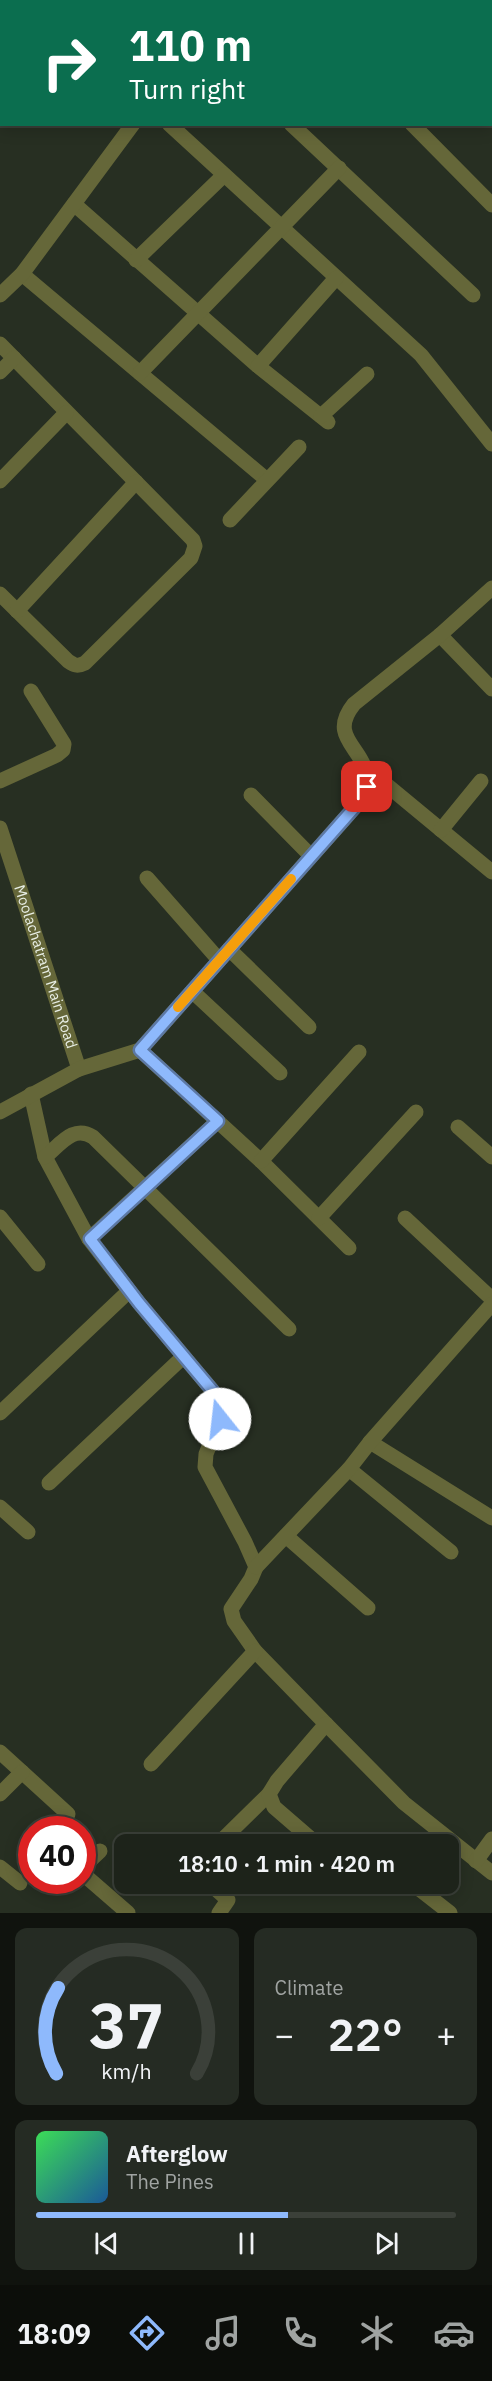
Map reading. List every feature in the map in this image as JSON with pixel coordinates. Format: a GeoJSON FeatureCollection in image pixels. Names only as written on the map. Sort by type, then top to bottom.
{"type":"FeatureCollection","features":[{"type":"Feature","properties":{"kind":"street"},"geometry":{"type":"LineString","coordinates":[[0,295],[22,274],[132,126]]}},
{"type":"Feature","properties":{"kind":"street"},"geometry":{"type":"LineString","coordinates":[[171,126],[421,355],[492,444]]}},
{"type":"Feature","properties":{"kind":"street"},"geometry":{"type":"LineString","coordinates":[[293,126],[472,294]]}},
{"type":"Feature","properties":{"kind":"street"},"geometry":{"type":"LineString","coordinates":[[414,126],[492,205]]}},
{"type":"Feature","properties":{"kind":"street"},"geometry":{"type":"LineString","coordinates":[[140,373],[339,168]]}},
{"type":"Feature","properties":{"kind":"street"},"geometry":{"type":"LineString","coordinates":[[136,260],[224,175]]}},
{"type":"Feature","properties":{"kind":"street"},"geometry":{"type":"LineString","coordinates":[[74,204],[258,366],[325,419],[367,374]]}},
{"type":"Feature","properties":{"kind":"street"},"geometry":{"type":"LineString","coordinates":[[22,274],[267,480]]}},
{"type":"Feature","properties":{"kind":"street"},"geometry":{"type":"LineString","coordinates":[[258,366],[336,278]]}},
{"type":"Feature","properties":{"kind":"street"},"geometry":{"type":"LineString","coordinates":[[0,344],[193,540],[195,546],[190,558],[80,666],[68,661],[0,594]]}},
{"type":"Feature","properties":{"kind":"street"},"geometry":{"type":"LineString","coordinates":[[0,372],[14,358]]}},
{"type":"Feature","properties":{"kind":"street"},"geometry":{"type":"LineString","coordinates":[[0,481],[66,413]]}},
{"type":"Feature","properties":{"kind":"street"},"geometry":{"type":"LineString","coordinates":[[230,520],[299,447]]}},
{"type":"Feature","properties":{"kind":"street"},"geometry":{"type":"LineString","coordinates":[[17,611],[136,482]]}},
{"type":"Feature","properties":{"kind":"street"},"geometry":{"type":"LineString","coordinates":[[0,1112],[79,1069],[140,1050],[362,799],[368,778],[365,767],[343,730],[343,721],[347,712],[440,635],[492,588]]}},
{"type":"Feature","properties":{"kind":"street"},"geometry":{"type":"LineString","coordinates":[[440,635],[492,689]]}},
{"type":"Feature","properties":{"kind":"street"},"geometry":{"type":"LineString","coordinates":[[0,780],[57,755],[63,750],[63,744],[31,692]]}},
{"type":"Feature","properties":{"kind":"street"},"geometry":{"type":"LineString","coordinates":[[365,767],[492,872]]}},
{"type":"Feature","properties":{"kind":"street"},"geometry":{"type":"LineString","coordinates":[[441,830],[481,781]]}},
{"type":"Feature","properties":{"kind":"street"},"geometry":{"type":"LineString","coordinates":[[251,795],[311,856]]}},
{"type":"Feature","properties":{"kind":"street","name":"Moolachatram Main Road"},"geometry":{"type":"LineString","coordinates":[[0,828],[79,1069]]}},
{"type":"Feature","properties":{"kind":"street"},"geometry":{"type":"LineString","coordinates":[[147,878],[224,955],[309,1027]]}},
{"type":"Feature","properties":{"kind":"street"},"geometry":{"type":"LineString","coordinates":[[192,991],[280,1072]]}},
{"type":"Feature","properties":{"kind":"street"},"geometry":{"type":"LineString","coordinates":[[140,1050],[261,1161],[349,1248]]}},
{"type":"Feature","properties":{"kind":"street"},"geometry":{"type":"LineString","coordinates":[[261,1161],[359,1052]]}},
{"type":"Feature","properties":{"kind":"street"},"geometry":{"type":"LineString","coordinates":[[31,1094],[45,1157],[90,1239],[129,1291],[217,1396],[220,1419],[206,1454],[205,1467],[256,1567]]}},
{"type":"Feature","properties":{"kind":"street"},"geometry":{"type":"LineString","coordinates":[[319,1218],[416,1112]]}},
{"type":"Feature","properties":{"kind":"street"},"geometry":{"type":"LineString","coordinates":[[90,1239],[218,1121]]}},
{"type":"Feature","properties":{"kind":"street"},"geometry":{"type":"LineString","coordinates":[[458,1127],[492,1157]]}},
{"type":"Feature","properties":{"kind":"street"},"geometry":{"type":"LineString","coordinates":[[45,1157],[74,1132],[85,1131],[289,1329]]}},
{"type":"Feature","properties":{"kind":"street"},"geometry":{"type":"LineString","coordinates":[[0,1217],[38,1264]]}},
{"type":"Feature","properties":{"kind":"street"},"geometry":{"type":"LineString","coordinates":[[405,1218],[492,1299]]}},
{"type":"Feature","properties":{"kind":"street"},"geometry":{"type":"LineString","coordinates":[[0,1413],[129,1291]]}},
{"type":"Feature","properties":{"kind":"street"},"geometry":{"type":"LineString","coordinates":[[492,1304],[370,1442],[349,1469],[256,1567],[251,1579],[231,1609],[234,1621],[255,1651],[404,1803],[492,1873]]}},
{"type":"Feature","properties":{"kind":"street"},"geometry":{"type":"LineString","coordinates":[[49,1483],[183,1357]]}},
{"type":"Feature","properties":{"kind":"street"},"geometry":{"type":"LineString","coordinates":[[370,1442],[492,1518]]}},
{"type":"Feature","properties":{"kind":"street"},"geometry":{"type":"LineString","coordinates":[[349,1469],[451,1552]]}},
{"type":"Feature","properties":{"kind":"street"},"geometry":{"type":"LineString","coordinates":[[0,1507],[28,1532]]}},
{"type":"Feature","properties":{"kind":"street"},"geometry":{"type":"LineString","coordinates":[[286,1536],[368,1608]]}},
{"type":"Feature","properties":{"kind":"street"},"geometry":{"type":"LineString","coordinates":[[151,1764],[255,1651]]}},
{"type":"Feature","properties":{"kind":"street"},"geometry":{"type":"LineString","coordinates":[[228,1834],[269,1794],[277,1781],[326,1724]]}},
{"type":"Feature","properties":{"kind":"street"},"geometry":{"type":"LineString","coordinates":[[0,1752],[68,1814]]}},
{"type":"Feature","properties":{"kind":"street"},"geometry":{"type":"LineString","coordinates":[[0,1794],[22,1772]]}},
{"type":"Feature","properties":{"kind":"street"},"geometry":{"type":"LineString","coordinates":[[269,1794],[274,1807],[305,1834]]}},
{"type":"Feature","properties":{"kind":"street"},"geometry":{"type":"LineString","coordinates":[[476,1861],[492,1839]]}},
{"type":"Feature","properties":{"kind":"street"},"geometry":{"type":"LineString","coordinates":[[96,1855],[100,1851]]}},
{"type":"Feature","properties":{"kind":"street"},"geometry":{"type":"LineString","coordinates":[[0,1867],[18,1881]]}},
{"type":"Feature","properties":{"kind":"street"},"geometry":{"type":"LineString","coordinates":[[96,1885],[128,1913]]}},
{"type":"Feature","properties":{"kind":"street"},"geometry":{"type":"LineString","coordinates":[[219,1913],[228,1900],[221,1894]]}},
{"type":"Feature","properties":{"kind":"street"},"geometry":{"type":"LineString","coordinates":[[426,1894],[450,1913]]}},
{"type":"Feature","properties":{"kind":"slow traffic"},"geometry":{"type":"LineString","coordinates":[[178,1007],[291,879]]}},
{"type":"Feature","properties":{"kind":"route"},"geometry":{"type":"LineString","coordinates":[[220,1419],[217,1396],[139,1303],[90,1239],[218,1121],[140,1050],[362,799],[367,787]]}}]}
